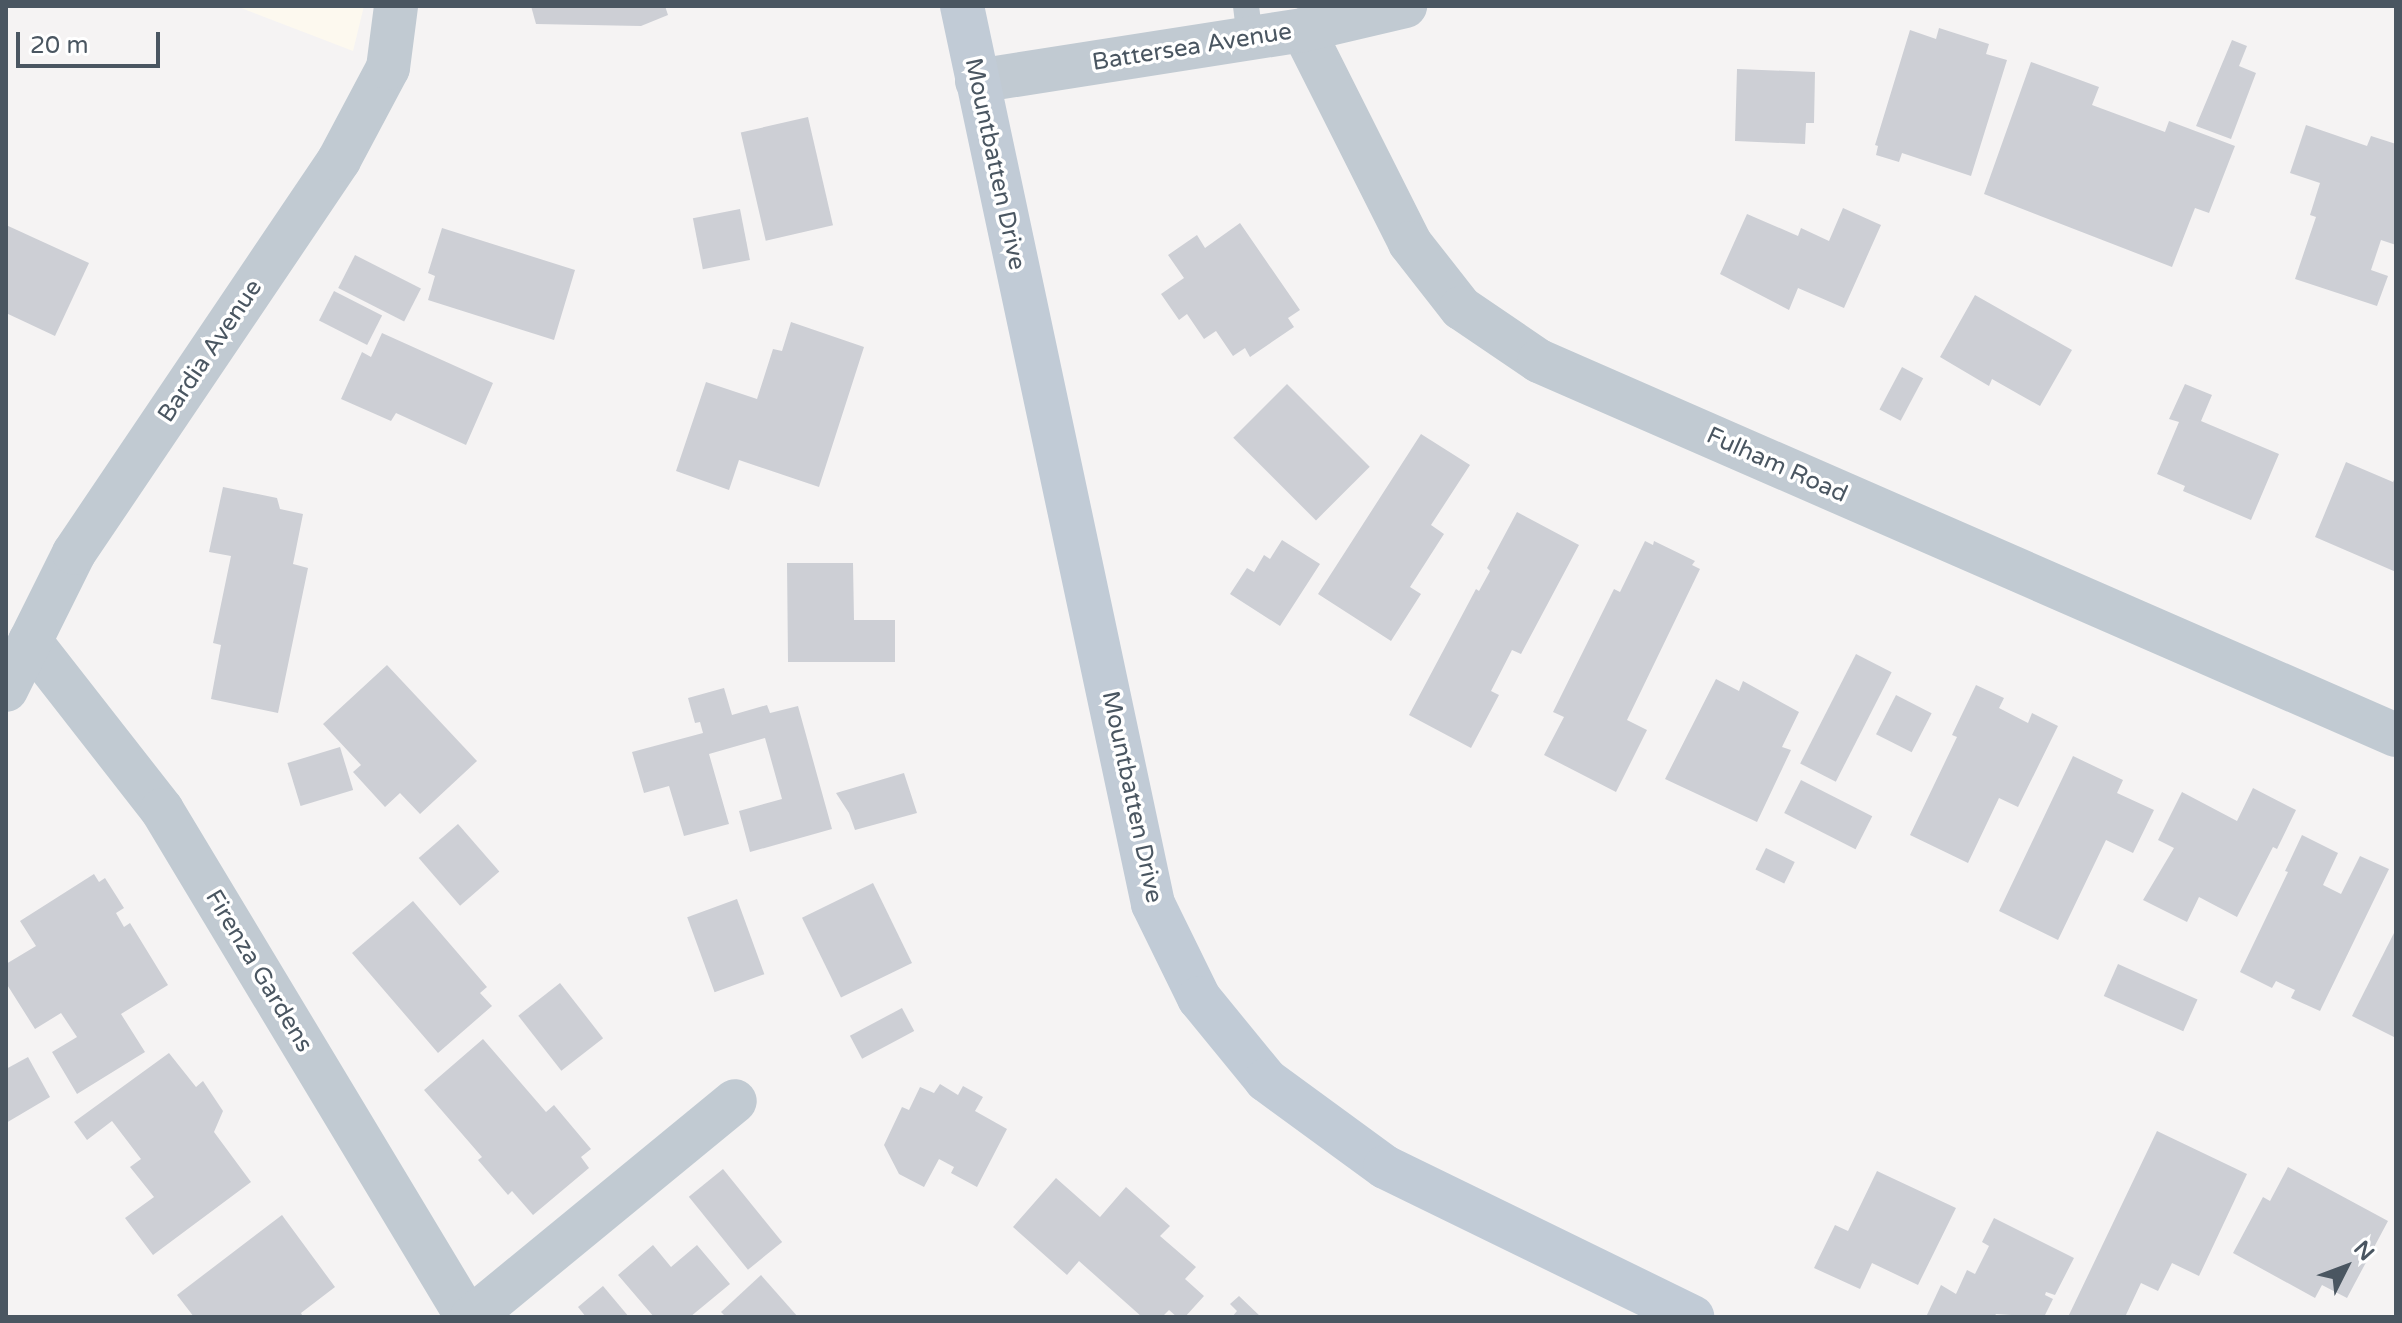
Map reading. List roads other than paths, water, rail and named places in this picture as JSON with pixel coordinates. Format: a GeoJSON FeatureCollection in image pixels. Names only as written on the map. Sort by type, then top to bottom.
{"type":"FeatureCollection","features":[{"type":"Feature","properties":{"kind":"main road","name":"Mountbatten Drive"},"geometry":{"type":"LineString","coordinates":[[962,6],[1153,904],[1199,998],[1266,1080],[1385,1167],[1692,1317]]}},
{"type":"Feature","properties":{"kind":"street","name":"Bardia Avenue"},"geometry":{"type":"LineString","coordinates":[[6,690],[74,553],[339,160],[388,68],[396,6]]}},
{"type":"Feature","properties":{"kind":"street","name":"Battersea Avenue"},"geometry":{"type":"LineString","coordinates":[[977,81],[1248,22],[1303,30],[1405,6]]}},
{"type":"Feature","properties":{"kind":"street","name":"Fulham Road"},"geometry":{"type":"LineString","coordinates":[[1303,30],[1410,243],[1461,308],[1539,361],[2396,735]]}},
{"type":"Feature","properties":{"kind":"street","name":"Firenza Gardens"},"geometry":{"type":"LineString","coordinates":[[30,641],[162,810],[469,1317]]}},
{"type":"Feature","properties":{"kind":"street"},"geometry":{"type":"LineString","coordinates":[[469,1317],[735,1101]]}}]}
